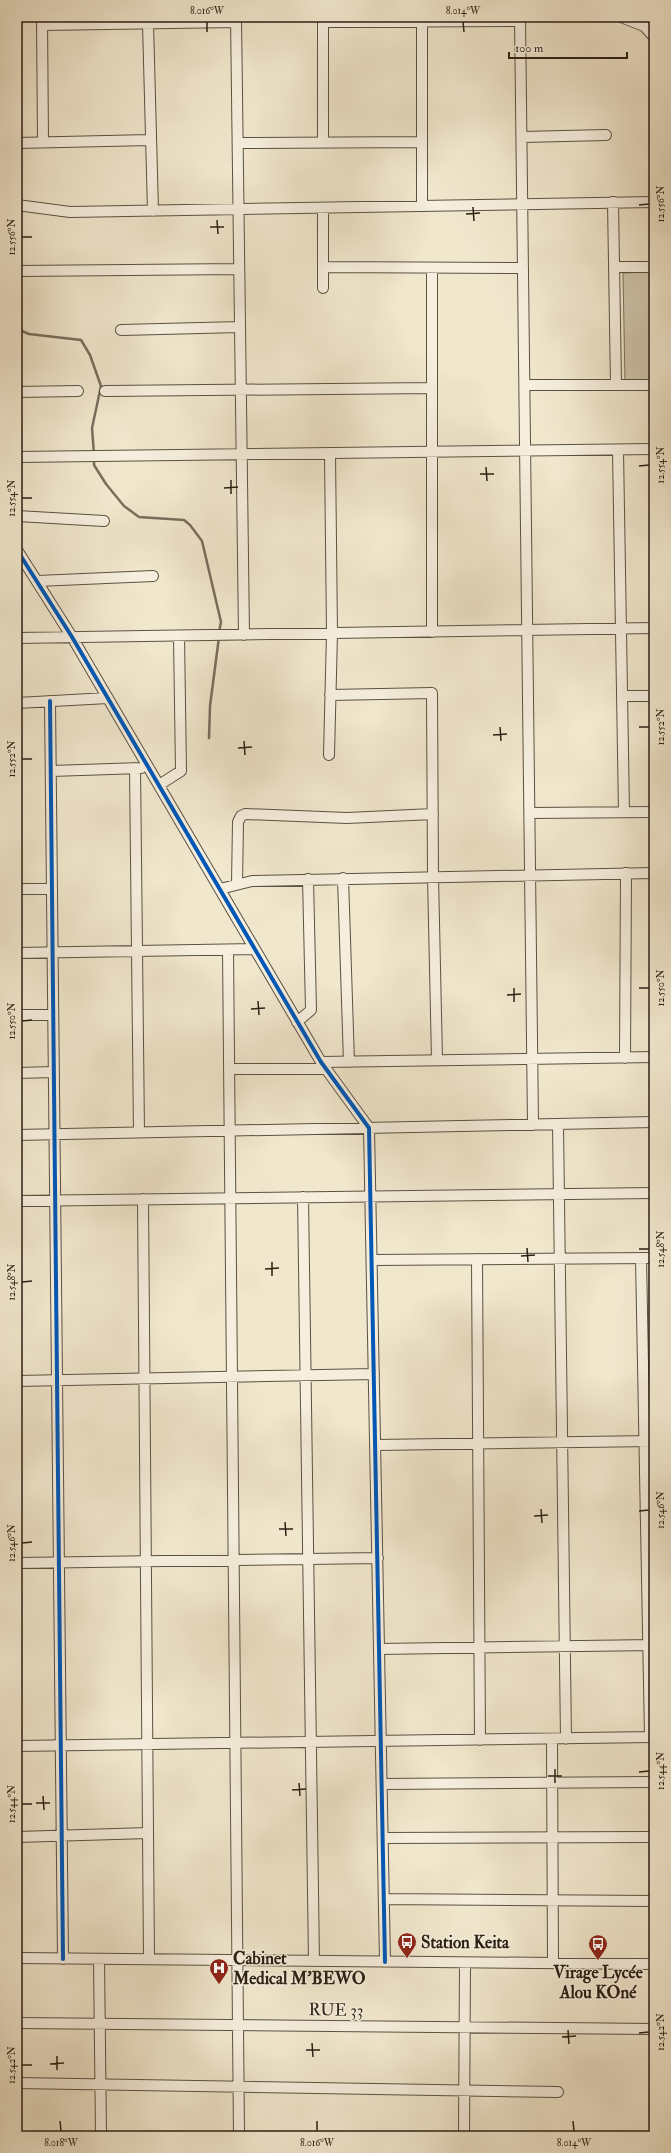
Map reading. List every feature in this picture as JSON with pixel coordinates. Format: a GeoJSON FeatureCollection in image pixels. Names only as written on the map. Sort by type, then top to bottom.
{"type":"FeatureCollection","features":[{"type":"Feature","properties":{"kind":"street"},"geometry":{"type":"LineString","coordinates":[[621,17],[644,26],[654,37]]}},
{"type":"Feature","properties":{"kind":"street"},"geometry":{"type":"LineString","coordinates":[[43,142],[42,21],[148,23],[236,19],[244,635]]}},
{"type":"Feature","properties":{"kind":"street"},"geometry":{"type":"LineString","coordinates":[[323,142],[324,19],[422,22],[520,19],[533,1125]]}},
{"type":"Feature","properties":{"kind":"street"},"geometry":{"type":"LineString","coordinates":[[422,22],[422,206]]}},
{"type":"Feature","properties":{"kind":"street"},"geometry":{"type":"LineString","coordinates":[[148,23],[153,211]]}},
{"type":"Feature","properties":{"kind":"street"},"geometry":{"type":"LineString","coordinates":[[522,137],[606,135]]}},
{"type":"Feature","properties":{"kind":"street"},"geometry":{"type":"LineString","coordinates":[[17,143],[151,140]]}},
{"type":"Feature","properties":{"kind":"street"},"geometry":{"type":"LineString","coordinates":[[238,143],[422,142]]}},
{"type":"Feature","properties":{"kind":"street"},"geometry":{"type":"LineString","coordinates":[[613,202],[616,385]]}},
{"type":"Feature","properties":{"kind":"street"},"geometry":{"type":"LineString","coordinates":[[17,205],[70,212],[654,202]]}},
{"type":"Feature","properties":{"kind":"street"},"geometry":{"type":"LineString","coordinates":[[323,208],[323,288]]}},
{"type":"Feature","properties":{"kind":"street"},"geometry":{"type":"LineString","coordinates":[[323,267],[523,268]]}},
{"type":"Feature","properties":{"kind":"street"},"geometry":{"type":"LineString","coordinates":[[614,267],[654,267]]}},
{"type":"Feature","properties":{"kind":"street"},"geometry":{"type":"LineString","coordinates":[[432,268],[432,632]]}},
{"type":"Feature","properties":{"kind":"street"},"geometry":{"type":"LineString","coordinates":[[17,271],[239,269]]}},
{"type":"Feature","properties":{"kind":"street"},"geometry":{"type":"LineString","coordinates":[[121,330],[240,327]]}},
{"type":"Feature","properties":{"kind":"street"},"geometry":{"type":"LineString","coordinates":[[525,385],[654,385]]}},
{"type":"Feature","properties":{"kind":"street"},"geometry":{"type":"LineString","coordinates":[[105,392],[241,389],[432,388]]}},
{"type":"Feature","properties":{"kind":"street"},"geometry":{"type":"LineString","coordinates":[[17,392],[78,391]]}},
{"type":"Feature","properties":{"kind":"street"},"geometry":{"type":"LineString","coordinates":[[17,457],[654,449]]}},
{"type":"Feature","properties":{"kind":"street"},"geometry":{"type":"LineString","coordinates":[[618,450],[624,812]]}},
{"type":"Feature","properties":{"kind":"street"},"geometry":{"type":"LineString","coordinates":[[329,755],[332,633],[330,453]]}},
{"type":"Feature","properties":{"kind":"street"},"geometry":{"type":"LineString","coordinates":[[17,516],[104,521]]}},
{"type":"Feature","properties":{"kind":"street"},"geometry":{"type":"LineString","coordinates":[[17,550],[72,637],[323,1066],[370,1128],[386,1962]]}},
{"type":"Feature","properties":{"kind":"street"},"geometry":{"type":"LineString","coordinates":[[36,581],[153,576]]}},
{"type":"Feature","properties":{"kind":"street"},"geometry":{"type":"LineString","coordinates":[[17,638],[654,628]]}},
{"type":"Feature","properties":{"kind":"street"},"geometry":{"type":"LineString","coordinates":[[159,785],[181,771],[179,636]]}},
{"type":"Feature","properties":{"kind":"street"},"geometry":{"type":"LineString","coordinates":[[330,695],[432,693],[433,876],[437,1060]]}},
{"type":"Feature","properties":{"kind":"street"},"geometry":{"type":"LineString","coordinates":[[622,696],[654,696]]}},
{"type":"Feature","properties":{"kind":"street"},"geometry":{"type":"LineString","coordinates":[[17,703],[108,698]]}},
{"type":"Feature","properties":{"kind":"street"},"geometry":{"type":"LineString","coordinates":[[50,701],[64,1958]]}},
{"type":"Feature","properties":{"kind":"street"},"geometry":{"type":"LineString","coordinates":[[51,771],[148,767]]}},
{"type":"Feature","properties":{"kind":"street"},"geometry":{"type":"LineString","coordinates":[[135,768],[139,1132]]}},
{"type":"Feature","properties":{"kind":"street"},"geometry":{"type":"LineString","coordinates":[[530,813],[654,812]]}},
{"type":"Feature","properties":{"kind":"street"},"geometry":{"type":"LineString","coordinates":[[237,884],[238,822],[239,818],[245,814],[347,818],[433,814]]}},
{"type":"Feature","properties":{"kind":"street"},"geometry":{"type":"LineString","coordinates":[[625,1058],[626,873]]}},
{"type":"Feature","properties":{"kind":"street"},"geometry":{"type":"LineString","coordinates":[[220,889],[252,881],[433,876],[654,873]]}},
{"type":"Feature","properties":{"kind":"street"},"geometry":{"type":"LineString","coordinates":[[343,878],[348,1062]]}},
{"type":"Feature","properties":{"kind":"street"},"geometry":{"type":"LineString","coordinates":[[297,1022],[311,1010],[308,880]]}},
{"type":"Feature","properties":{"kind":"street"},"geometry":{"type":"LineString","coordinates":[[17,889],[52,889]]}},
{"type":"Feature","properties":{"kind":"street"},"geometry":{"type":"LineString","coordinates":[[17,953],[255,949]]}},
{"type":"Feature","properties":{"kind":"street"},"geometry":{"type":"LineString","coordinates":[[228,950],[236,2025],[239,2136]]}},
{"type":"Feature","properties":{"kind":"street"},"geometry":{"type":"LineString","coordinates":[[17,1015],[53,1014]]}},
{"type":"Feature","properties":{"kind":"street"},"geometry":{"type":"LineString","coordinates":[[229,1069],[323,1066],[348,1062],[654,1057]]}},
{"type":"Feature","properties":{"kind":"street"},"geometry":{"type":"LineString","coordinates":[[17,1072],[54,1072]]}},
{"type":"Feature","properties":{"kind":"street"},"geometry":{"type":"LineString","coordinates":[[17,1135],[654,1122]]}},
{"type":"Feature","properties":{"kind":"street"},"geometry":{"type":"LineString","coordinates":[[558,1124],[566,1739]]}},
{"type":"Feature","properties":{"kind":"street"},"geometry":{"type":"LineString","coordinates":[[17,1201],[654,1193]]}},
{"type":"Feature","properties":{"kind":"street"},"geometry":{"type":"LineString","coordinates":[[303,1197],[309,1742],[314,1961]]}},
{"type":"Feature","properties":{"kind":"street"},"geometry":{"type":"LineString","coordinates":[[143,1199],[149,1959]]}},
{"type":"Feature","properties":{"kind":"street"},"geometry":{"type":"LineString","coordinates":[[17,1746],[652,1737],[649,1441],[641,1258]]}},
{"type":"Feature","properties":{"kind":"street"},"geometry":{"type":"LineString","coordinates":[[372,1260],[654,1258]]}},
{"type":"Feature","properties":{"kind":"street"},"geometry":{"type":"LineString","coordinates":[[477,1259],[480,1740]]}},
{"type":"Feature","properties":{"kind":"street"},"geometry":{"type":"LineString","coordinates":[[17,1380],[374,1374]]}},
{"type":"Feature","properties":{"kind":"street"},"geometry":{"type":"LineString","coordinates":[[376,1445],[649,1441]]}},
{"type":"Feature","properties":{"kind":"street"},"geometry":{"type":"LineString","coordinates":[[17,1563],[378,1558]]}},
{"type":"Feature","properties":{"kind":"street"},"geometry":{"type":"LineString","coordinates":[[380,1649],[651,1645]]}},
{"type":"Feature","properties":{"kind":"street"},"geometry":{"type":"LineString","coordinates":[[552,1739],[553,1964]]}},
{"type":"Feature","properties":{"kind":"street"},"geometry":{"type":"LineString","coordinates":[[382,1784],[654,1782]]}},
{"type":"Feature","properties":{"kind":"street"},"geometry":{"type":"LineString","coordinates":[[17,1837],[148,1834]]}},
{"type":"Feature","properties":{"kind":"street"},"geometry":{"type":"LineString","coordinates":[[383,1838],[654,1838]]}},
{"type":"Feature","properties":{"kind":"street"},"geometry":{"type":"LineString","coordinates":[[384,1899],[654,1901]]}},
{"type":"Feature","properties":{"kind":"street"},"geometry":{"type":"LineString","coordinates":[[17,1958],[654,1964]]}},
{"type":"Feature","properties":{"kind":"street"},"geometry":{"type":"LineString","coordinates":[[99,1959],[101,2136]]}},
{"type":"Feature","properties":{"kind":"street"},"geometry":{"type":"LineString","coordinates":[[464,2136],[465,1963]]}},
{"type":"Feature","properties":{"kind":"street","name":"RUE 33"},"geometry":{"type":"LineString","coordinates":[[17,2023],[654,2029]]}},
{"type":"Feature","properties":{"kind":"street"},"geometry":{"type":"LineString","coordinates":[[17,2083],[558,2092]]}},
{"type":"Feature","properties":{"kind":"shaded area"},"geometry":{"type":"Polygon","coordinates":[[[654,272],[654,381],[625,381],[623,273],[654,272]]]}},
{"type":"Feature","properties":{"kind":"waterway"},"geometry":{"type":"LineString","coordinates":[[17,329],[29,334],[81,340],[90,355],[101,386],[92,428],[94,454]]}},
{"type":"Feature","properties":{"kind":"waterway"},"geometry":{"type":"LineString","coordinates":[[94,459],[94,465],[106,484],[124,506],[139,517],[184,520],[190,525],[202,541],[221,622],[219,632]]}},
{"type":"Feature","properties":{"kind":"waterway"},"geometry":{"type":"LineString","coordinates":[[209,738],[210,706],[219,637]]}},
{"type":"Feature","properties":{"kind":"cycle path"},"geometry":{"type":"LineString","coordinates":[[17,550],[72,637],[321,1062],[369,1128],[385,1962]]}},
{"type":"Feature","properties":{"kind":"cycle path"},"geometry":{"type":"LineString","coordinates":[[50,701],[63,1959]]}},
{"type":"Feature","properties":{"kind":"place","name":"Station Keita"},"geometry":{"type":"Point","coordinates":[407,1959]}},
{"type":"Feature","properties":{"kind":"place","name":"Virage Lycée Alou KOné"},"geometry":{"type":"Point","coordinates":[598,1961]}},
{"type":"Feature","properties":{"kind":"place","name":"Cabinet Medical M'BEWO"},"geometry":{"type":"Point","coordinates":[219,1985]}}]}
